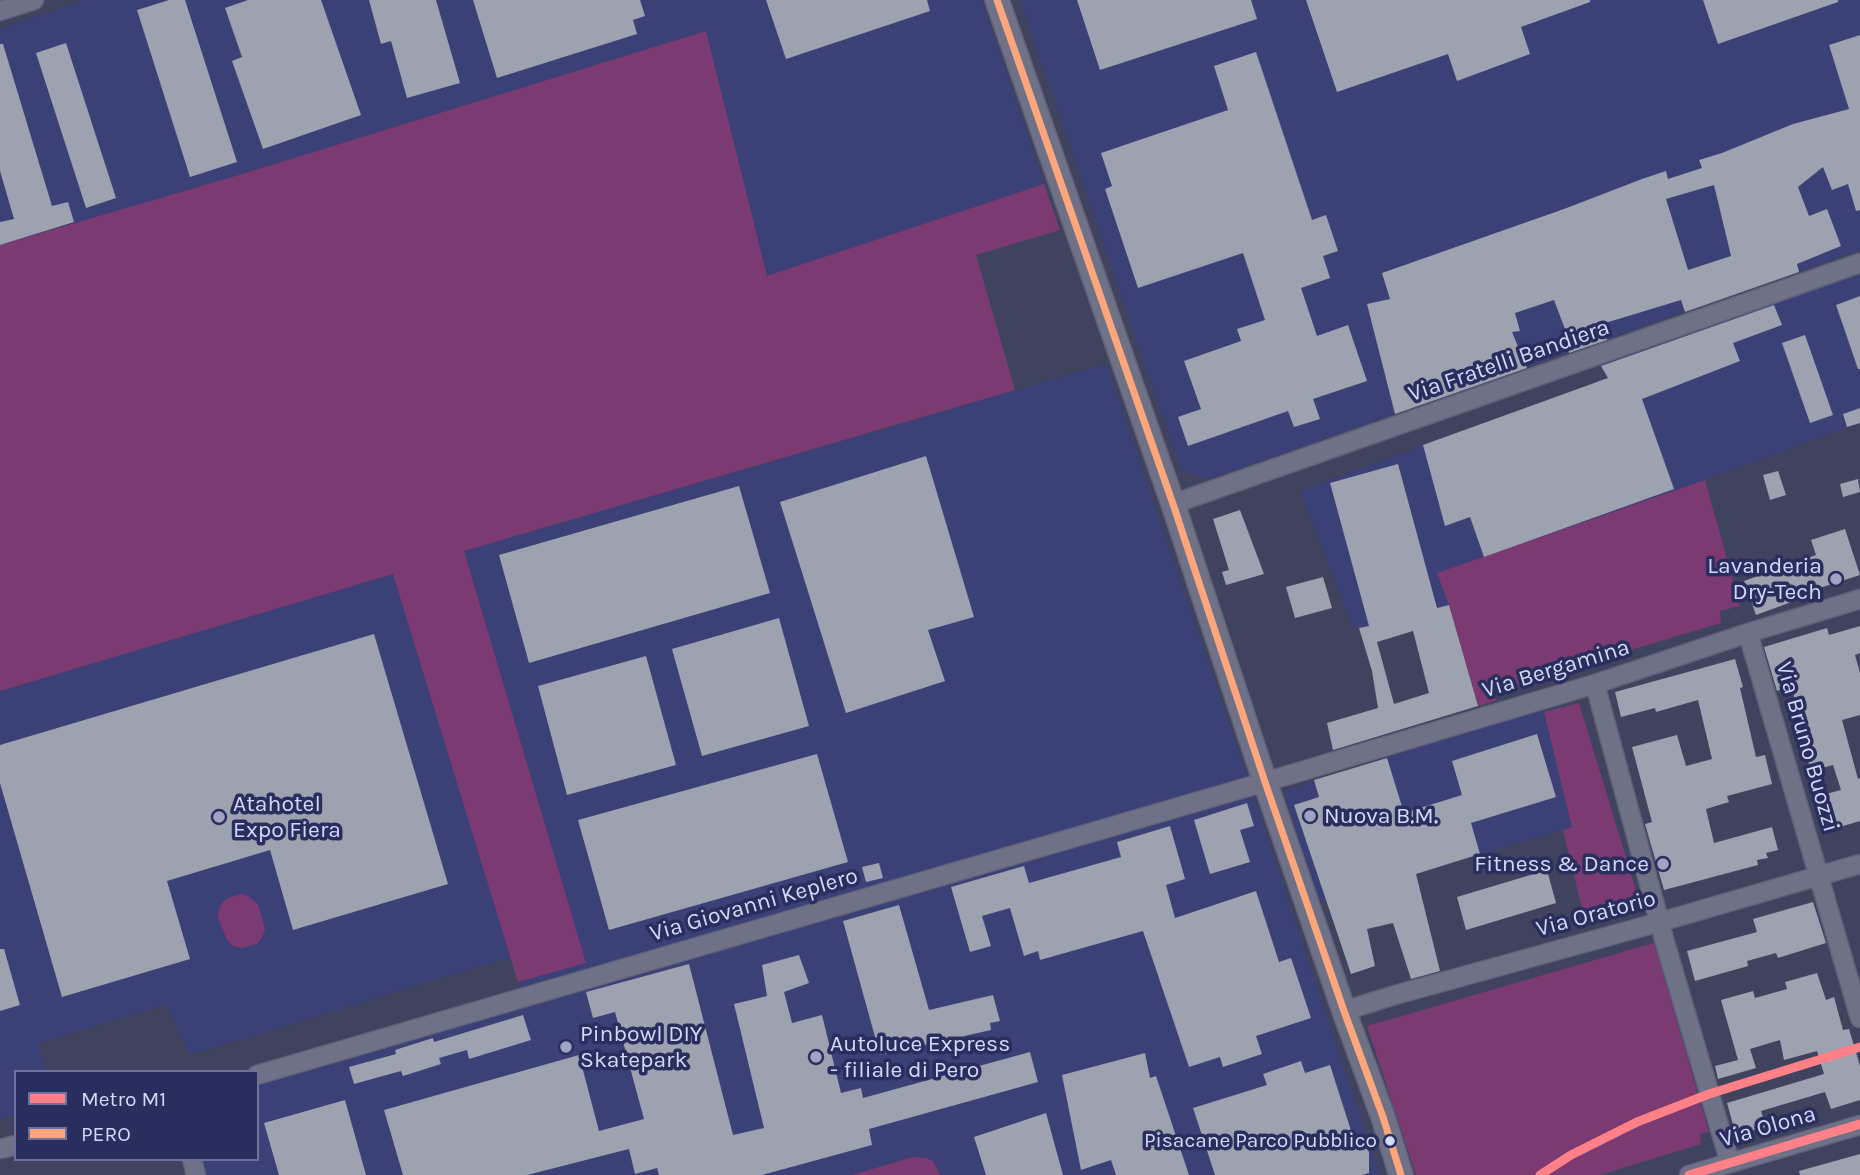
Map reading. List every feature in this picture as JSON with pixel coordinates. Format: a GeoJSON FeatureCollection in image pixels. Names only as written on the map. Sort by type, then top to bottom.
{"type":"FeatureCollection","features":[{"type":"Feature","properties":{"kind":"street"},"geometry":{"type":"LineString","coordinates":[[0,11],[33,0]]}},
{"type":"Feature","properties":{"kind":"street"},"geometry":{"type":"LineString","coordinates":[[997,0],[1174,504],[1265,782],[1401,1175]]}},
{"type":"Feature","properties":{"kind":"street","name":"Via Fratelli Bandiera"},"geometry":{"type":"LineString","coordinates":[[1174,504],[1860,263]]}},
{"type":"Feature","properties":{"kind":"street","name":"Via Bergamina"},"geometry":{"type":"LineString","coordinates":[[1265,782],[1594,684],[1748,632],[1860,599]]}},
{"type":"Feature","properties":{"kind":"street","name":"Via Bruno Buozzi"},"geometry":{"type":"LineString","coordinates":[[1748,632],[1860,1017]]}},
{"type":"Feature","properties":{"kind":"street"},"geometry":{"type":"LineString","coordinates":[[1594,684],[1730,1163]]}},
{"type":"Feature","properties":{"kind":"street","name":"Via Giovanni Keplero"},"geometry":{"type":"LineString","coordinates":[[259,1074],[1265,782]]}},
{"type":"Feature","properties":{"kind":"street","name":"Via Oratorio"},"geometry":{"type":"LineString","coordinates":[[1344,1011],[1860,864]]}},
{"type":"Feature","properties":{"kind":"street","name":"Via Olona"},"geometry":{"type":"LineString","coordinates":[[1689,1175],[1710,1172],[1730,1163],[1860,1125]]}},
{"type":"Feature","properties":{"kind":"shaded area"},"geometry":{"type":"Polygon","coordinates":[[[85,0],[982,0],[1044,184],[767,276],[706,31],[239,175],[0,245],[0,29],[85,0]]]}},
{"type":"Feature","properties":{"kind":"shaded area"},"geometry":{"type":"Polygon","coordinates":[[[1020,0],[1860,0],[1860,250],[1210,479],[1182,472],[1020,0]]]}},
{"type":"Feature","properties":{"kind":"shaded area"},"geometry":{"type":"Polygon","coordinates":[[[706,31],[767,276],[1044,184],[1060,230],[976,255],[1015,390],[464,551],[586,963],[518,982],[393,574],[0,691],[0,245],[239,175],[706,31]]]}},
{"type":"Feature","properties":{"kind":"shaded area"},"geometry":{"type":"Polygon","coordinates":[[[1860,272],[1860,423],[1438,573],[1449,605],[1354,629],[1300,491],[1608,378],[1598,363],[1860,272]]]}},
{"type":"Feature","properties":{"kind":"shaded area"},"geometry":{"type":"Polygon","coordinates":[[[1106,364],[1380,1175],[940,1175],[937,1166],[913,1157],[852,1175],[196,1175],[192,1161],[259,1161],[259,1074],[524,997],[518,982],[586,963],[464,551],[1106,364]]]}},
{"type":"Feature","properties":{"kind":"shaded area"},"geometry":{"type":"Polygon","coordinates":[[[1705,480],[1740,606],[1720,611],[1721,623],[1493,691],[1496,701],[1478,706],[1437,573],[1705,480]]]}},
{"type":"Feature","properties":{"kind":"shaded area"},"geometry":{"type":"Polygon","coordinates":[[[393,574],[511,957],[190,1055],[166,1005],[39,1043],[46,1070],[14,1070],[14,1115],[0,1119],[0,691],[393,574]]]}},
{"type":"Feature","properties":{"kind":"shaded area"},"geometry":{"type":"Polygon","coordinates":[[[1579,703],[1639,900],[1584,917],[1563,830],[1572,827],[1544,712],[1579,703]]]}},
{"type":"Feature","properties":{"kind":"shaded area"},"geometry":{"type":"Polygon","coordinates":[[[1540,708],[1544,712],[1572,827],[1318,902],[1284,791],[1540,708]]]}},
{"type":"Feature","properties":{"kind":"shaded area"},"geometry":{"type":"Polygon","coordinates":[[[241,894],[258,904],[265,929],[257,944],[241,948],[233,946],[227,940],[218,918],[223,902],[241,894]]]}},
{"type":"Feature","properties":{"kind":"shaded area"},"geometry":{"type":"Polygon","coordinates":[[[1654,943],[1709,1132],[1700,1134],[1701,1144],[1600,1175],[1416,1175],[1367,1026],[1654,943]]]}},
{"type":"Feature","properties":{"kind":"shaded area"},"geometry":{"type":"Polygon","coordinates":[[[913,1157],[933,1161],[940,1175],[852,1175],[913,1157]]]}},
{"type":"Feature","properties":{"kind":"building"},"geometry":{"type":"Polygon","coordinates":[[[169,0],[185,0],[237,162],[190,177],[137,10],[169,0]]]}},
{"type":"Feature","properties":{"kind":"building"},"geometry":{"type":"Polygon","coordinates":[[[248,0],[321,0],[361,115],[263,149],[232,61],[242,57],[225,8],[248,0]]]}},
{"type":"Feature","properties":{"kind":"building"},"geometry":{"type":"Polygon","coordinates":[[[369,0],[436,0],[460,83],[407,98],[391,41],[381,44],[369,0]]]}},
{"type":"Feature","properties":{"kind":"building"},"geometry":{"type":"Polygon","coordinates":[[[473,0],[640,0],[645,16],[633,20],[637,34],[497,78],[473,0]]]}},
{"type":"Feature","properties":{"kind":"building"},"geometry":{"type":"Polygon","coordinates":[[[766,0],[927,0],[930,11],[786,59],[766,0]]]}},
{"type":"Feature","properties":{"kind":"building"},"geometry":{"type":"Polygon","coordinates":[[[1077,0],[1251,0],[1257,19],[1100,70],[1077,0]]]}},
{"type":"Feature","properties":{"kind":"building"},"geometry":{"type":"Polygon","coordinates":[[[1306,0],[1590,2],[1521,27],[1530,54],[1457,81],[1448,54],[1337,92],[1306,0]]]}},
{"type":"Feature","properties":{"kind":"building"},"geometry":{"type":"Polygon","coordinates":[[[1703,0],[1838,0],[1838,2],[1718,44],[1703,0]]]}},
{"type":"Feature","properties":{"kind":"building"},"geometry":{"type":"Polygon","coordinates":[[[1860,35],[1860,210],[1856,211],[1848,184],[1832,190],[1823,167],[1798,187],[1809,216],[1827,209],[1841,246],[1797,264],[1799,272],[1685,312],[1681,300],[1602,324],[1607,340],[1569,353],[1564,338],[1568,337],[1554,300],[1515,313],[1520,331],[1512,332],[1527,368],[1395,414],[1367,304],[1390,299],[1382,273],[1666,171],[1668,179],[1702,168],[1699,160],[1793,124],[1849,109],[1829,45],[1860,35]],[[1714,185],[1666,199],[1688,270],[1731,256],[1714,185]]]}},
{"type":"Feature","properties":{"kind":"building"},"geometry":{"type":"Polygon","coordinates":[[[66,43],[116,198],[86,208],[36,53],[66,43]]]}},
{"type":"Feature","properties":{"kind":"building"},"geometry":{"type":"Polygon","coordinates":[[[0,44],[3,44],[52,206],[68,202],[74,222],[0,245],[0,222],[14,219],[0,171],[0,44]]]}},
{"type":"Feature","properties":{"kind":"building"},"geometry":{"type":"Polygon","coordinates":[[[1256,52],[1312,220],[1326,215],[1338,251],[1323,256],[1330,278],[1301,288],[1317,336],[1348,325],[1367,381],[1313,399],[1320,419],[1294,427],[1288,411],[1188,446],[1178,417],[1201,409],[1184,361],[1241,341],[1237,329],[1265,320],[1243,253],[1138,288],[1105,189],[1112,186],[1101,153],[1228,110],[1214,66],[1256,52]]]}},
{"type":"Feature","properties":{"kind":"building"},"geometry":{"type":"Polygon","coordinates":[[[1860,296],[1860,369],[1858,369],[1836,305],[1860,296]]]}},
{"type":"Feature","properties":{"kind":"building"},"geometry":{"type":"Polygon","coordinates":[[[1774,305],[1782,325],[1733,343],[1740,361],[1642,399],[1674,489],[1484,557],[1470,517],[1445,526],[1423,445],[1608,378],[1601,366],[1774,305]]]}},
{"type":"Feature","properties":{"kind":"building"},"geometry":{"type":"Polygon","coordinates":[[[1805,335],[1833,415],[1810,423],[1782,343],[1805,335]]]}},
{"type":"Feature","properties":{"kind":"building"},"geometry":{"type":"Polygon","coordinates":[[[1860,408],[1860,423],[1847,427],[1843,414],[1860,408]]]}},
{"type":"Feature","properties":{"kind":"building"},"geometry":{"type":"Polygon","coordinates":[[[926,456],[974,617],[928,630],[945,681],[846,713],[780,502],[926,456]]]}},
{"type":"Feature","properties":{"kind":"building"},"geometry":{"type":"Polygon","coordinates":[[[1398,464],[1437,608],[1449,605],[1478,706],[1333,750],[1327,723],[1378,708],[1372,671],[1359,628],[1369,626],[1330,483],[1398,464]],[[1413,631],[1377,642],[1394,704],[1429,693],[1413,631]]]}},
{"type":"Feature","properties":{"kind":"building"},"geometry":{"type":"Polygon","coordinates":[[[1778,471],[1786,495],[1770,500],[1763,475],[1778,471]]]}},
{"type":"Feature","properties":{"kind":"building"},"geometry":{"type":"Polygon","coordinates":[[[1858,479],[1860,492],[1843,497],[1840,484],[1858,479]]]}},
{"type":"Feature","properties":{"kind":"building"},"geometry":{"type":"Polygon","coordinates":[[[739,486],[770,593],[529,663],[499,555],[739,486]]]}},
{"type":"Feature","properties":{"kind":"building"},"geometry":{"type":"Polygon","coordinates":[[[1240,510],[1264,574],[1226,585],[1222,572],[1229,570],[1213,519],[1240,510]]]}},
{"type":"Feature","properties":{"kind":"building"},"geometry":{"type":"Polygon","coordinates":[[[1845,529],[1860,575],[1807,592],[1808,596],[1756,615],[1744,581],[1816,555],[1811,540],[1845,529]]]}},
{"type":"Feature","properties":{"kind":"building"},"geometry":{"type":"Polygon","coordinates":[[[1323,577],[1332,608],[1295,618],[1286,587],[1323,577]]]}},
{"type":"Feature","properties":{"kind":"building"},"geometry":{"type":"Polygon","coordinates":[[[779,618],[809,726],[702,756],[672,649],[779,618]]]}},
{"type":"Feature","properties":{"kind":"building"},"geometry":{"type":"Polygon","coordinates":[[[1860,626],[1860,653],[1855,655],[1860,673],[1860,715],[1842,720],[1858,779],[1860,778],[1860,821],[1833,829],[1826,794],[1841,790],[1833,765],[1811,771],[1800,732],[1804,731],[1791,686],[1777,691],[1764,647],[1827,628],[1829,635],[1860,626]]]}},
{"type":"Feature","properties":{"kind":"building","name":"Atahotel Expo Fiera"},"geometry":{"type":"Polygon","coordinates":[[[374,634],[448,884],[293,930],[270,850],[167,881],[190,959],[62,997],[0,783],[0,745],[374,634]]]}},
{"type":"Feature","properties":{"kind":"building"},"geometry":{"type":"Polygon","coordinates":[[[646,656],[676,765],[567,795],[538,686],[646,656]]]}},
{"type":"Feature","properties":{"kind":"building"},"geometry":{"type":"Polygon","coordinates":[[[1735,659],[1756,757],[1765,755],[1772,784],[1727,796],[1729,802],[1706,809],[1714,843],[1772,827],[1778,850],[1766,853],[1768,858],[1757,860],[1758,865],[1664,890],[1645,824],[1652,822],[1632,747],[1677,735],[1686,766],[1712,759],[1698,700],[1656,712],[1655,708],[1621,717],[1615,692],[1735,659]]]}},
{"type":"Feature","properties":{"kind":"building"},"geometry":{"type":"Polygon","coordinates":[[[1537,734],[1556,797],[1471,823],[1480,854],[1416,874],[1440,971],[1411,979],[1393,923],[1367,929],[1375,966],[1351,974],[1294,805],[1319,797],[1314,780],[1387,758],[1404,813],[1462,795],[1452,761],[1537,734]]]}},
{"type":"Feature","properties":{"kind":"building"},"geometry":{"type":"Polygon","coordinates":[[[817,754],[848,862],[609,930],[578,820],[817,754]]]}},
{"type":"Feature","properties":{"kind":"building"},"geometry":{"type":"Polygon","coordinates":[[[1247,803],[1254,826],[1240,830],[1250,862],[1210,874],[1194,820],[1247,803]]]}},
{"type":"Feature","properties":{"kind":"building"},"geometry":{"type":"Polygon","coordinates":[[[1170,826],[1185,879],[1166,885],[1175,918],[1256,891],[1279,962],[1291,958],[1311,1018],[1256,1036],[1262,1054],[1223,1067],[1220,1057],[1189,1067],[1143,931],[1040,960],[1038,951],[1024,956],[1010,908],[982,916],[991,946],[970,952],[951,887],[1024,866],[1029,883],[1121,857],[1117,842],[1170,826]]]}},
{"type":"Feature","properties":{"kind":"building"},"geometry":{"type":"Polygon","coordinates":[[[879,863],[883,878],[866,882],[862,867],[879,863]]]}},
{"type":"Feature","properties":{"kind":"building"},"geometry":{"type":"Polygon","coordinates":[[[1547,870],[1556,903],[1466,930],[1457,897],[1547,870]]]}},
{"type":"Feature","properties":{"kind":"building"},"geometry":{"type":"Polygon","coordinates":[[[1813,902],[1826,943],[1778,958],[1776,953],[1747,961],[1748,966],[1695,981],[1687,951],[1757,932],[1753,919],[1813,902]]]}},
{"type":"Feature","properties":{"kind":"building"},"geometry":{"type":"Polygon","coordinates":[[[899,905],[929,1010],[993,995],[1000,1021],[990,1023],[991,1030],[880,1055],[843,921],[899,905]]]}},
{"type":"Feature","properties":{"kind":"building"},"geometry":{"type":"Polygon","coordinates":[[[0,949],[4,949],[20,1005],[0,1011],[0,949]]]}},
{"type":"Feature","properties":{"kind":"building"},"geometry":{"type":"Polygon","coordinates":[[[799,955],[809,983],[784,992],[792,1023],[822,1015],[841,1093],[861,1088],[863,1098],[1030,1052],[1038,1082],[869,1129],[872,1145],[762,1175],[659,1175],[657,1168],[635,1174],[629,1149],[527,1175],[403,1175],[384,1110],[579,1055],[599,1131],[644,1119],[615,1012],[593,1018],[586,992],[689,964],[733,1135],[764,1128],[734,1004],[767,996],[762,965],[799,955]]]}},
{"type":"Feature","properties":{"kind":"building"},"geometry":{"type":"Polygon","coordinates":[[[1817,973],[1826,1000],[1834,997],[1843,1030],[1849,1029],[1860,1066],[1860,1100],[1831,1109],[1825,1092],[1761,1111],[1766,1127],[1736,1135],[1727,1103],[1824,1074],[1817,1051],[1784,1060],[1780,1040],[1750,1049],[1756,1068],[1718,1079],[1715,1066],[1738,1060],[1721,1000],[1753,991],[1755,998],[1787,989],[1785,982],[1817,973]]]}},
{"type":"Feature","properties":{"kind":"building"},"geometry":{"type":"Polygon","coordinates":[[[523,1015],[531,1040],[469,1059],[467,1050],[439,1058],[441,1064],[403,1076],[401,1071],[354,1084],[349,1067],[396,1054],[395,1050],[433,1038],[434,1042],[523,1015]]]}},
{"type":"Feature","properties":{"kind":"building"},"geometry":{"type":"Polygon","coordinates":[[[1145,1053],[1150,1078],[1156,1076],[1189,1175],[1116,1175],[1111,1160],[1081,1170],[1062,1075],[1145,1053]]]}},
{"type":"Feature","properties":{"kind":"building"},"geometry":{"type":"Polygon","coordinates":[[[1301,1061],[1305,1073],[1330,1065],[1354,1140],[1359,1138],[1369,1152],[1369,1173],[1215,1175],[1193,1108],[1267,1085],[1263,1074],[1301,1061]]]}},
{"type":"Feature","properties":{"kind":"building"},"geometry":{"type":"Polygon","coordinates":[[[345,1100],[366,1175],[279,1175],[264,1123],[345,1100]]]}},
{"type":"Feature","properties":{"kind":"building"},"geometry":{"type":"Polygon","coordinates":[[[1046,1113],[1063,1175],[986,1175],[974,1137],[1046,1113]]]}},
{"type":"Feature","properties":{"kind":"building"},"geometry":{"type":"Polygon","coordinates":[[[1860,1154],[1860,1175],[1800,1175],[1799,1171],[1860,1154]]]}},
{"type":"Feature","properties":{"kind":"metro line","name":"M1"},"geometry":{"type":"LineString","coordinates":[[1540,1175],[1571,1155],[1637,1122],[1709,1094],[1860,1047]]}},
{"type":"Feature","properties":{"kind":"metro line","name":"M1"},"geometry":{"type":"LineString","coordinates":[[1689,1175],[1860,1124]]}},
{"type":"Feature","properties":{"kind":"transit line","name":"PERO"},"geometry":{"type":"LineString","coordinates":[[997,0],[1173,504],[1265,782],[1401,1175]]}},
{"type":"Feature","properties":{"kind":"transit line","name":"PERO"},"geometry":{"type":"LineString","coordinates":[[1689,1175],[1860,1125]]}},
{"type":"Feature","properties":{"kind":"place","name":"Lavanderia Dry-Tech"},"geometry":{"type":"Point","coordinates":[1836,579]}},
{"type":"Feature","properties":{"kind":"place","name":"Nuova B.M."},"geometry":{"type":"Point","coordinates":[1310,816]}},
{"type":"Feature","properties":{"kind":"place","name":"Atahotel Expo Fiera"},"geometry":{"type":"Point","coordinates":[219,817]}},
{"type":"Feature","properties":{"kind":"place","name":"Fitness & Dance"},"geometry":{"type":"Point","coordinates":[1663,864]}},
{"type":"Feature","properties":{"kind":"place","name":"Pinbowl DIY Skatepark"},"geometry":{"type":"Point","coordinates":[566,1047]}},
{"type":"Feature","properties":{"kind":"place","name":"Autoluce Express - filiale di Pero"},"geometry":{"type":"Point","coordinates":[816,1057]}},
{"type":"Feature","properties":{"kind":"place","name":"Pisacane Parco Pubblico"},"geometry":{"type":"Point","coordinates":[1390,1141]}}]}
